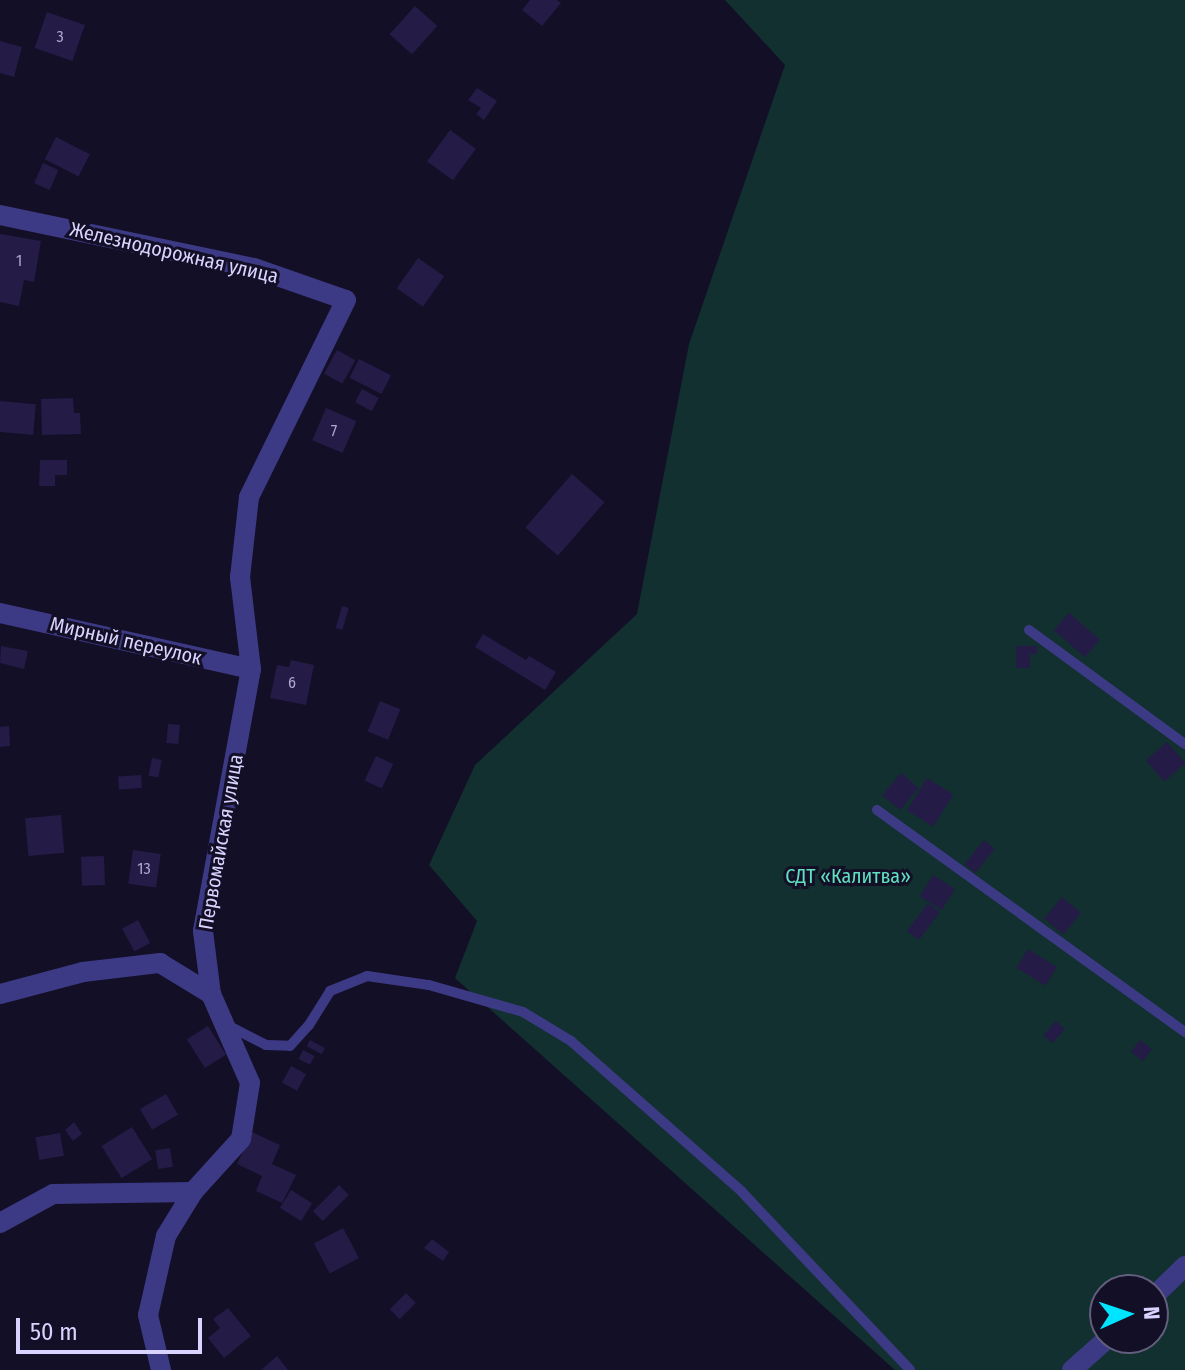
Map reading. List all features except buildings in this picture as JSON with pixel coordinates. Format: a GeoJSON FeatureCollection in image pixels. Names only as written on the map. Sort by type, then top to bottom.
{"type":"FeatureCollection","features":[{"type":"Feature","properties":{"kind":"street","name":"Железнодорожная улица"},"geometry":{"type":"LineString","coordinates":[[0,215],[254,268],[346,300]]}},
{"type":"Feature","properties":{"kind":"street","name":"Первомайская улица"},"geometry":{"type":"LineString","coordinates":[[161,1370],[148,1315],[166,1236],[193,1192],[241,1139],[250,1083],[211,994],[203,931],[251,669],[240,577],[249,497],[346,300]]}},
{"type":"Feature","properties":{"kind":"street","name":"Мирный переулок"},"geometry":{"type":"LineString","coordinates":[[0,613],[251,669]]}},
{"type":"Feature","properties":{"kind":"street"},"geometry":{"type":"LineString","coordinates":[[0,994],[83,972],[160,963],[211,994]]}},
{"type":"Feature","properties":{"kind":"street"},"geometry":{"type":"LineString","coordinates":[[0,1223],[53,1194],[193,1192]]}},
{"type":"Feature","properties":{"kind":"street"},"geometry":{"type":"LineString","coordinates":[[1169,1282],[1185,1266]]}},
{"type":"Feature","properties":{"kind":"street"},"geometry":{"type":"LineString","coordinates":[[1072,1370],[1090,1354]]}},
{"type":"Feature","properties":{"kind":"lane"},"geometry":{"type":"LineString","coordinates":[[1029,630],[1185,744]]}},
{"type":"Feature","properties":{"kind":"lane"},"geometry":{"type":"LineString","coordinates":[[877,810],[1185,1032]]}},
{"type":"Feature","properties":{"kind":"lane"},"geometry":{"type":"LineString","coordinates":[[224,1023],[266,1045],[290,1046],[309,1025],[330,991],[367,976],[429,985],[523,1012],[571,1041],[741,1191],[910,1370]]}},
{"type":"Feature","properties":{"kind":"green space","name":"СДТ «Калитва»"},"geometry":{"type":"Polygon","coordinates":[[[725,0],[1185,0],[1185,1370],[895,1370],[455,978],[477,921],[429,865],[475,765],[637,614],[689,344],[785,65],[725,0]]]}}]}
